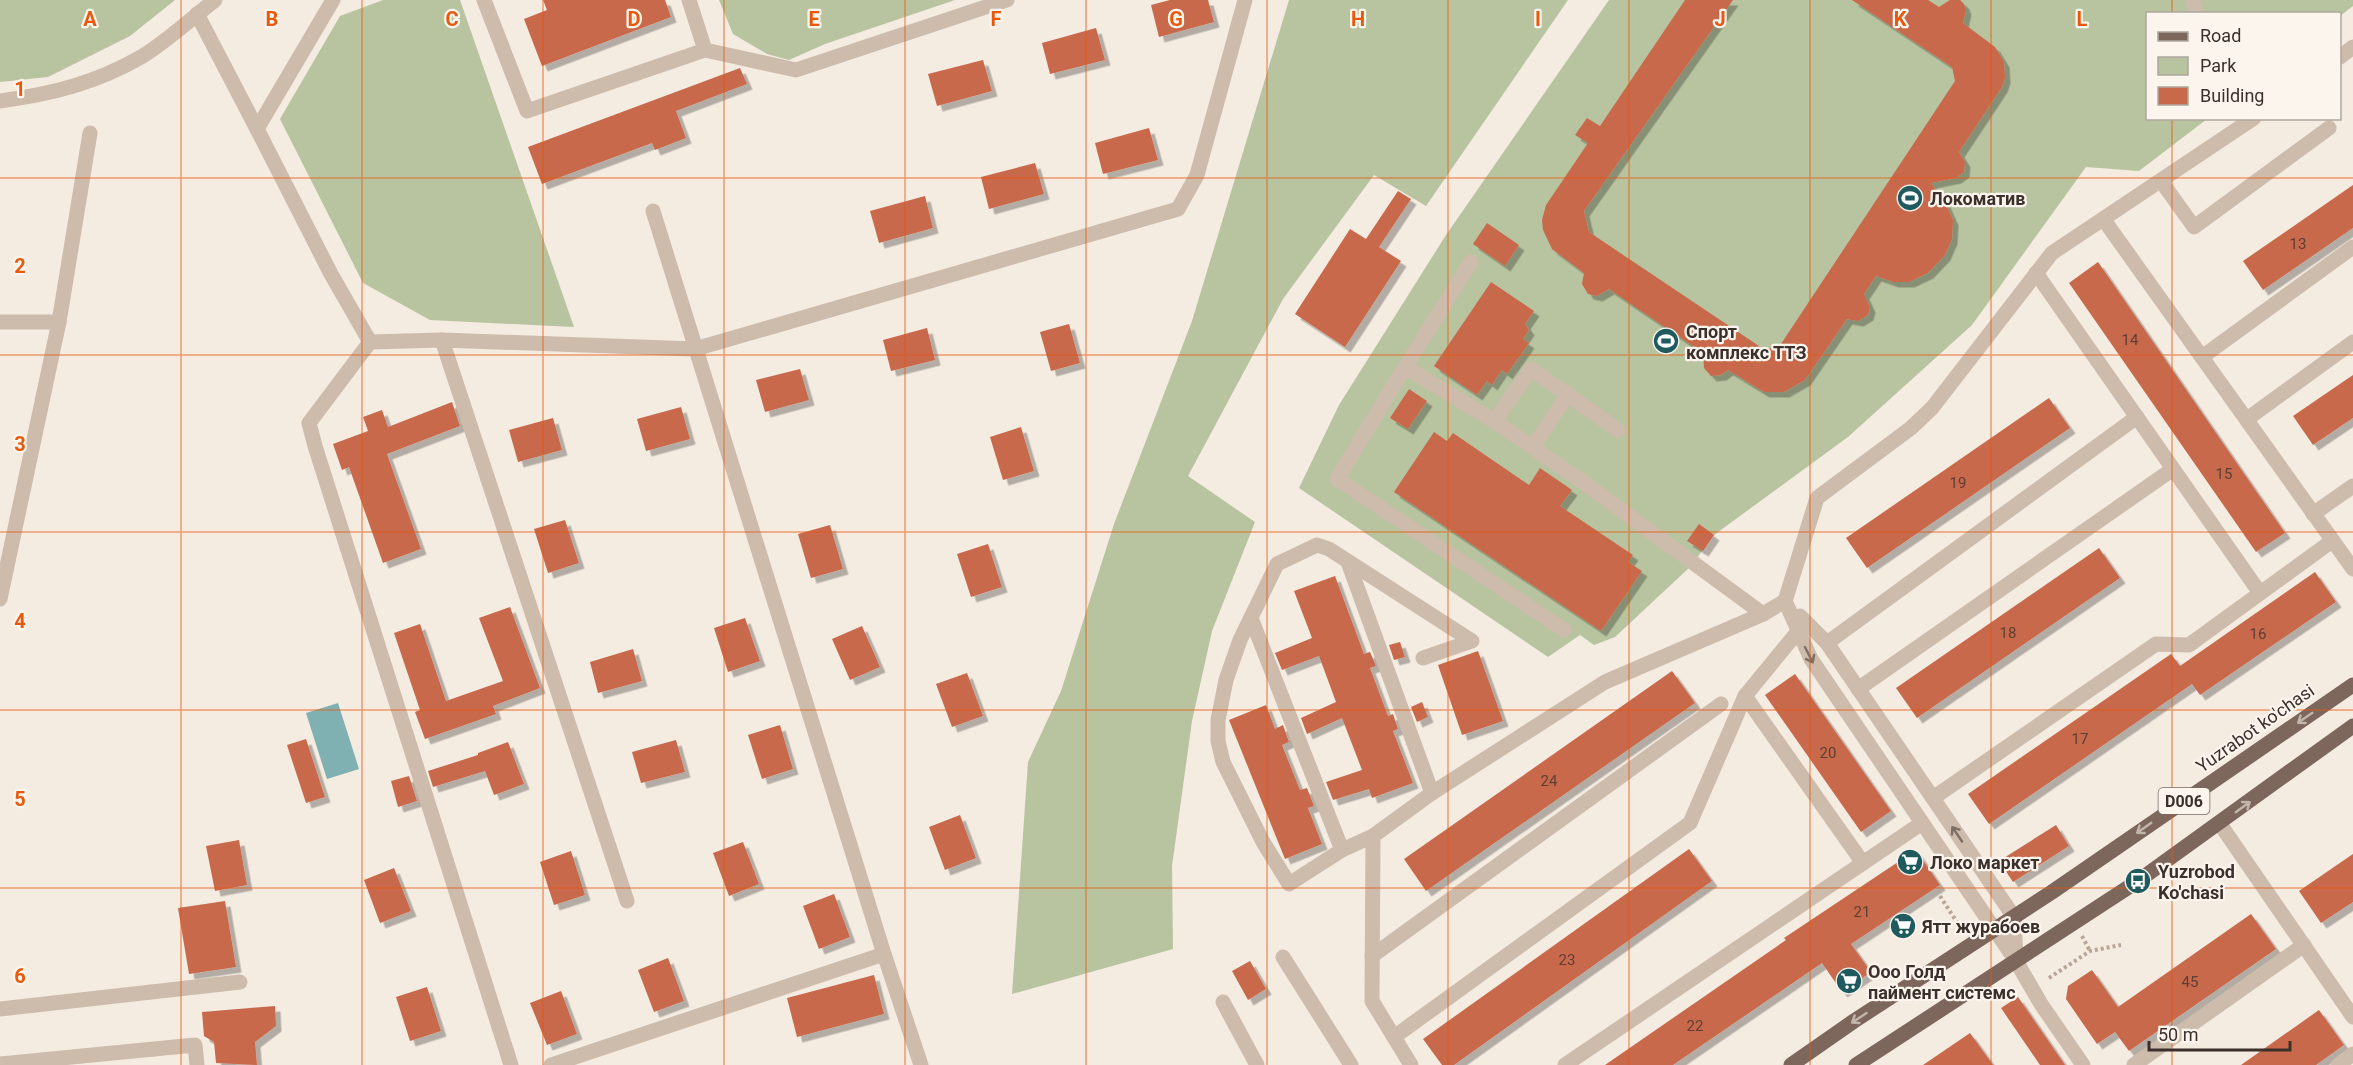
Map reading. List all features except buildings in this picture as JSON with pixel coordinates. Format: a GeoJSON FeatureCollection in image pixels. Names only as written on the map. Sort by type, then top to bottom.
{"type":"FeatureCollection","features":[{"type":"Feature","properties":{"kind":"main road","name":"Yuzrabot ko'chasi"},"geometry":{"type":"LineString","coordinates":[[1791,1065],[1854,1021],[2014,917],[2353,685]]}},
{"type":"Feature","properties":{"kind":"main road","name":"D006"},"geometry":{"type":"LineString","coordinates":[[1856,1065],[2138,881],[2353,726]]}},
{"type":"Feature","properties":{"kind":"street"},"geometry":{"type":"LineString","coordinates":[[0,101],[46,95],[97,79],[142,56],[215,0]]}},
{"type":"Feature","properties":{"kind":"street"},"geometry":{"type":"LineString","coordinates":[[256,129],[333,0]]}},
{"type":"Feature","properties":{"kind":"street"},"geometry":{"type":"LineString","coordinates":[[484,0],[527,111],[705,50],[795,70],[1007,0]]}},
{"type":"Feature","properties":{"kind":"street"},"geometry":{"type":"LineString","coordinates":[[689,0],[705,50]]}},
{"type":"Feature","properties":{"kind":"street"},"geometry":{"type":"LineString","coordinates":[[370,342],[442,340],[695,349],[1178,209],[1197,175],[1245,0]]}},
{"type":"Feature","properties":{"kind":"street"},"geometry":{"type":"LineString","coordinates":[[196,14],[331,274],[370,342]]}},
{"type":"Feature","properties":{"kind":"street"},"geometry":{"type":"LineString","coordinates":[[2341,56],[2353,47]]}},
{"type":"Feature","properties":{"kind":"street"},"geometry":{"type":"LineString","coordinates":[[1423,658],[1472,641],[1329,549],[1317,544],[1277,564],[1240,640],[1226,680],[1218,720],[1218,741],[1223,762],[1263,842],[1289,884],[1342,850],[1373,836],[1432,793],[1605,682],[1763,614],[1785,602],[1817,498],[1911,428],[1932,408],[2052,253],[2251,120]]}},
{"type":"Feature","properties":{"kind":"street"},"geometry":{"type":"LineString","coordinates":[[2161,182],[2194,227],[2329,128]]}},
{"type":"Feature","properties":{"kind":"street"},"geometry":{"type":"LineString","coordinates":[[0,599],[59,322],[90,133]]}},
{"type":"Feature","properties":{"kind":"street"},"geometry":{"type":"LineString","coordinates":[[652,211],[884,954],[921,1065]]}},
{"type":"Feature","properties":{"kind":"street"},"geometry":{"type":"LineString","coordinates":[[2104,220],[2353,569]]}},
{"type":"Feature","properties":{"kind":"street"},"geometry":{"type":"LineString","coordinates":[[2202,357],[2353,248]]}},
{"type":"Feature","properties":{"kind":"street"},"geometry":{"type":"LineString","coordinates":[[1471,262],[1337,479],[1564,630]]}},
{"type":"Feature","properties":{"kind":"street"},"geometry":{"type":"LineString","coordinates":[[2036,273],[2260,593]]}},
{"type":"Feature","properties":{"kind":"street"},"geometry":{"type":"LineString","coordinates":[[0,322],[59,322]]}},
{"type":"Feature","properties":{"kind":"street"},"geometry":{"type":"LineString","coordinates":[[442,340],[627,901]]}},
{"type":"Feature","properties":{"kind":"street"},"geometry":{"type":"LineString","coordinates":[[370,342],[309,423],[511,1065]]}},
{"type":"Feature","properties":{"kind":"street"},"geometry":{"type":"LineString","coordinates":[[2247,419],[2353,342]]}},
{"type":"Feature","properties":{"kind":"street"},"geometry":{"type":"LineString","coordinates":[[1405,367],[1533,447],[1763,614]]}},
{"type":"Feature","properties":{"kind":"street"},"geometry":{"type":"LineString","coordinates":[[1494,421],[1531,369],[1618,430]]}},
{"type":"Feature","properties":{"kind":"street"},"geometry":{"type":"LineString","coordinates":[[1533,447],[1568,394]]}},
{"type":"Feature","properties":{"kind":"street"},"geometry":{"type":"LineString","coordinates":[[1827,643],[2137,417]]}},
{"type":"Feature","properties":{"kind":"street"},"geometry":{"type":"LineString","coordinates":[[1858,689],[2174,469]]}},
{"type":"Feature","properties":{"kind":"street"},"geometry":{"type":"LineString","coordinates":[[2313,514],[2353,486]]}},
{"type":"Feature","properties":{"kind":"street"},"geometry":{"type":"LineString","coordinates":[[1933,798],[2156,644],[2189,645],[2332,541]]}},
{"type":"Feature","properties":{"kind":"street"},"geometry":{"type":"LineString","coordinates":[[1348,562],[1432,793]]}},
{"type":"Feature","properties":{"kind":"street"},"geometry":{"type":"LineString","coordinates":[[1785,602],[1802,626],[1811,659],[2016,961],[2041,1004],[2083,1065]]}},
{"type":"Feature","properties":{"kind":"street"},"geometry":{"type":"LineString","coordinates":[[1251,618],[1342,850]]}},
{"type":"Feature","properties":{"kind":"street"},"geometry":{"type":"LineString","coordinates":[[1802,626],[1827,643],[2014,917],[2016,961]]}},
{"type":"Feature","properties":{"kind":"street"},"geometry":{"type":"LineString","coordinates":[[1394,1037],[1690,823],[1745,696],[1802,626]]}},
{"type":"Feature","properties":{"kind":"street"},"geometry":{"type":"LineString","coordinates":[[1745,696],[1863,863]]}},
{"type":"Feature","properties":{"kind":"street"},"geometry":{"type":"LineString","coordinates":[[1372,956],[1721,704]]}},
{"type":"Feature","properties":{"kind":"street"},"geometry":{"type":"LineString","coordinates":[[1565,1065],[1922,823]]}},
{"type":"Feature","properties":{"kind":"street"},"geometry":{"type":"LineString","coordinates":[[2220,824],[2353,1017]]}},
{"type":"Feature","properties":{"kind":"street"},"geometry":{"type":"LineString","coordinates":[[1373,836],[1372,1000],[1406,1063]]}},
{"type":"Feature","properties":{"kind":"street"},"geometry":{"type":"LineString","coordinates":[[2134,1065],[2304,945]]}},
{"type":"Feature","properties":{"kind":"street"},"geometry":{"type":"LineString","coordinates":[[551,1065],[884,954]]}},
{"type":"Feature","properties":{"kind":"street"},"geometry":{"type":"LineString","coordinates":[[1283,957],[1351,1065]]}},
{"type":"Feature","properties":{"kind":"street"},"geometry":{"type":"LineString","coordinates":[[0,1009],[240,982]]}},
{"type":"Feature","properties":{"kind":"street"},"geometry":{"type":"LineString","coordinates":[[1224,1002],[1257,1065]]}},
{"type":"Feature","properties":{"kind":"street"},"geometry":{"type":"LineString","coordinates":[[0,1064],[195,1045],[196,1065]]}},
{"type":"Feature","properties":{"kind":"street"},"geometry":{"type":"LineString","coordinates":[[2337,1065],[2353,1054]]}},
{"type":"Feature","properties":{"kind":"path"},"geometry":{"type":"LineString","coordinates":[[1940,896],[1960,927]]}},
{"type":"Feature","properties":{"kind":"path"},"geometry":{"type":"LineString","coordinates":[[2087,943],[2090,951]]}},
{"type":"Feature","properties":{"kind":"path"},"geometry":{"type":"LineString","coordinates":[[2049,978],[2090,951],[2121,945]]}},
{"type":"Feature","properties":{"kind":"green space"},"geometry":{"type":"Polygon","coordinates":[[[0,0],[175,0],[130,36],[48,77],[0,82],[0,0]]]}},
{"type":"Feature","properties":{"kind":"green space"},"geometry":{"type":"Polygon","coordinates":[[[383,0],[460,0],[574,327],[430,320],[363,283],[280,119],[340,16],[383,0]]]}},
{"type":"Feature","properties":{"kind":"green space"},"geometry":{"type":"Polygon","coordinates":[[[719,0],[955,0],[825,44],[789,60],[767,54],[733,34],[719,0]]]}},
{"type":"Feature","properties":{"kind":"green space"},"geometry":{"type":"Polygon","coordinates":[[[1289,0],[1568,0],[1426,206],[1374,175],[1283,299],[1188,476],[1255,522],[1212,631],[1192,721],[1172,866],[1173,949],[1012,994],[1028,762],[1061,691],[1114,524],[1192,321],[1289,0]]]}},
{"type":"Feature","properties":{"kind":"green space","name":"Спорт комплекс ТТЗ"},"geometry":{"type":"Polygon","coordinates":[[[1609,0],[2353,0],[2353,6],[2341,15],[2341,12],[2146,12],[2146,120],[2206,120],[2139,171],[2086,167],[1972,325],[1848,437],[1714,535],[1690,567],[1615,637],[1594,645],[1580,635],[1548,657],[1299,488],[1339,405],[1446,235],[1609,0]]]}},
{"type":"Feature","properties":{"kind":"water"},"geometry":{"type":"Polygon","coordinates":[[[338,703],[359,769],[327,779],[306,713],[338,703]]]}},
{"type":"Feature","properties":{"kind":"place","name":"Локоматив"},"geometry":{"type":"Point","coordinates":[1910,198]}},
{"type":"Feature","properties":{"kind":"place","name":"Спорт комплекс ТТЗ"},"geometry":{"type":"Point","coordinates":[1666,341]}},
{"type":"Feature","properties":{"kind":"place","name":"Локо маркет"},"geometry":{"type":"Point","coordinates":[1910,862]}},
{"type":"Feature","properties":{"kind":"place","name":"Yuzrobod Ko'chasi"},"geometry":{"type":"Point","coordinates":[2138,881]}},
{"type":"Feature","properties":{"kind":"place","name":"Ятт журабоев"},"geometry":{"type":"Point","coordinates":[1903,926]}},
{"type":"Feature","properties":{"kind":"place","name":"Ооо Голд паймент системс"},"geometry":{"type":"Point","coordinates":[1849,981]}}]}
